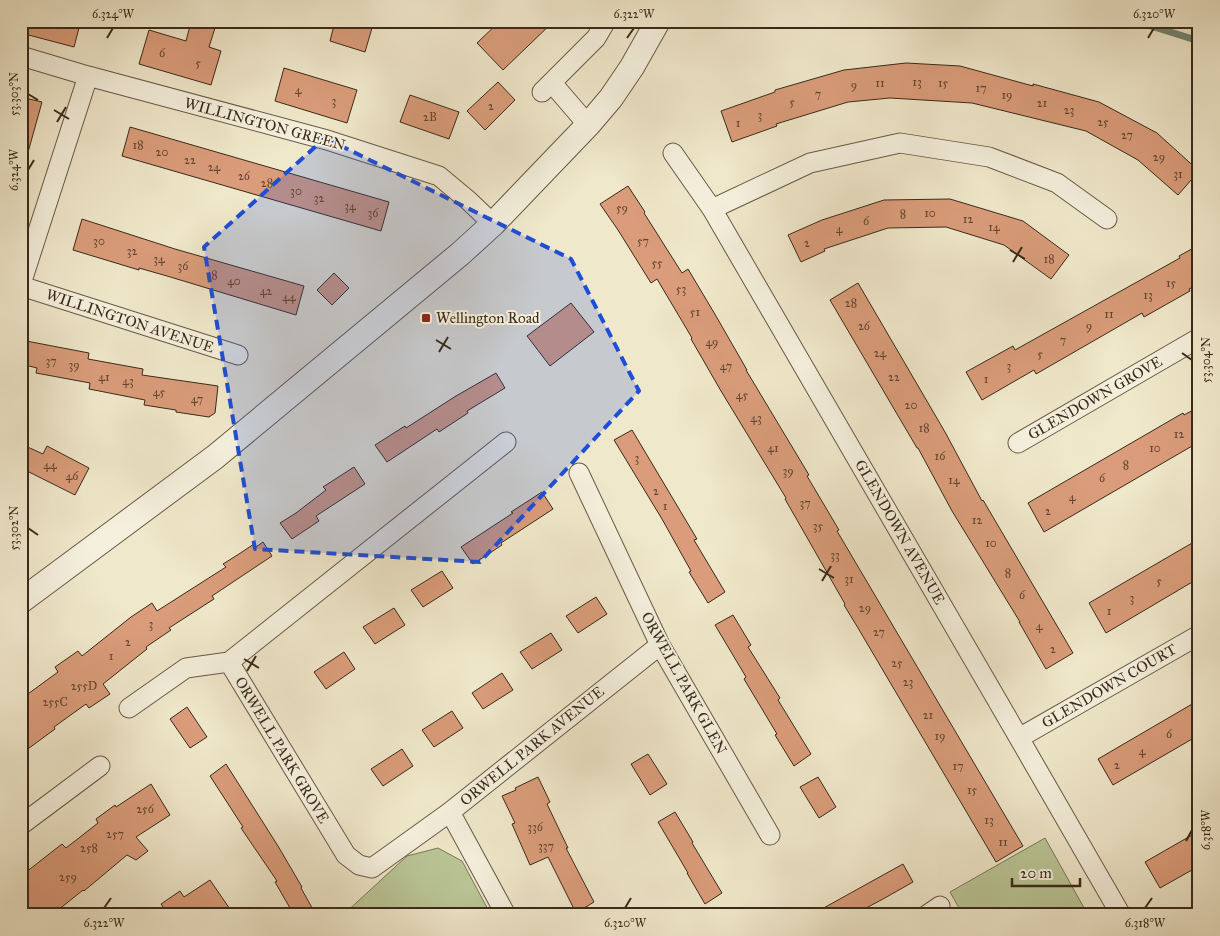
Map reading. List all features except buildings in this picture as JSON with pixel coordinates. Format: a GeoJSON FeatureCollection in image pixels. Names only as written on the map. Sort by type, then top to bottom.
{"type":"FeatureCollection","features":[{"type":"Feature","properties":{"kind":"street"},"geometry":{"type":"LineString","coordinates":[[588,125],[547,87],[596,38],[606,21]]}},
{"type":"Feature","properties":{"kind":"street"},"geometry":{"type":"LineString","coordinates":[[21,601],[215,457],[460,254],[493,224],[588,125],[611,98],[632,67],[658,21]]}},
{"type":"Feature","properties":{"kind":"street","name":"WILLINGTON GREEN"},"geometry":{"type":"LineString","coordinates":[[21,56],[88,76],[327,140],[439,176],[470,201],[493,224]]}},
{"type":"Feature","properties":{"kind":"street"},"geometry":{"type":"LineString","coordinates":[[21,285],[88,76]]}},
{"type":"Feature","properties":{"kind":"street"},"geometry":{"type":"LineString","coordinates":[[712,209],[810,163],[900,143],[989,157],[1057,183],[1108,219]]}},
{"type":"Feature","properties":{"kind":"street","name":"GLENDOWN AVENUE"},"geometry":{"type":"LineString","coordinates":[[673,154],[712,209],[1120,915]]}},
{"type":"Feature","properties":{"kind":"street","name":"WILLINGTON AVENUE"},"geometry":{"type":"LineString","coordinates":[[21,285],[238,355]]}},
{"type":"Feature","properties":{"kind":"street","name":"GLENDOWN GROVE"},"geometry":{"type":"LineString","coordinates":[[1018,443],[1199,338]]}},
{"type":"Feature","properties":{"kind":"street","name":"ORWELL PARK GROVE"},"geometry":{"type":"LineString","coordinates":[[450,812],[372,868],[359,866],[346,855],[228,662],[506,442]]}},
{"type":"Feature","properties":{"kind":"street","name":"ORWELL PARK GLEN"},"geometry":{"type":"LineString","coordinates":[[579,473],[660,645],[770,835]]}},
{"type":"Feature","properties":{"kind":"street","name":"GLENDOWN COURT"},"geometry":{"type":"LineString","coordinates":[[1019,738],[1199,634]]}},
{"type":"Feature","properties":{"kind":"street","name":"ORWELL PARK AVENUE"},"geometry":{"type":"LineString","coordinates":[[506,915],[450,812],[660,645]]}},
{"type":"Feature","properties":{"kind":"street"},"geometry":{"type":"LineString","coordinates":[[129,708],[186,668],[228,662]]}},
{"type":"Feature","properties":{"kind":"street"},"geometry":{"type":"LineString","coordinates":[[21,824],[100,766]]}},
{"type":"Feature","properties":{"kind":"highlighted area"},"geometry":{"type":"Polygon","coordinates":[[[325,138],[571,259],[639,391],[480,562],[255,549],[204,247],[325,138]]]}},
{"type":"Feature","properties":{"kind":"green space"},"geometry":{"type":"Polygon","coordinates":[[[1045,838],[1088,915],[963,915],[950,892],[1045,838]]]}},
{"type":"Feature","properties":{"kind":"green space"},"geometry":{"type":"Polygon","coordinates":[[[438,848],[462,861],[491,915],[343,915],[407,856],[438,848]]]}},
{"type":"Feature","properties":{"kind":"waterway"},"geometry":{"type":"LineString","coordinates":[[1135,21],[1199,41]]}},
{"type":"Feature","properties":{"kind":"place","name":"Wellington Road"},"geometry":{"type":"Point","coordinates":[426,318]}}]}
